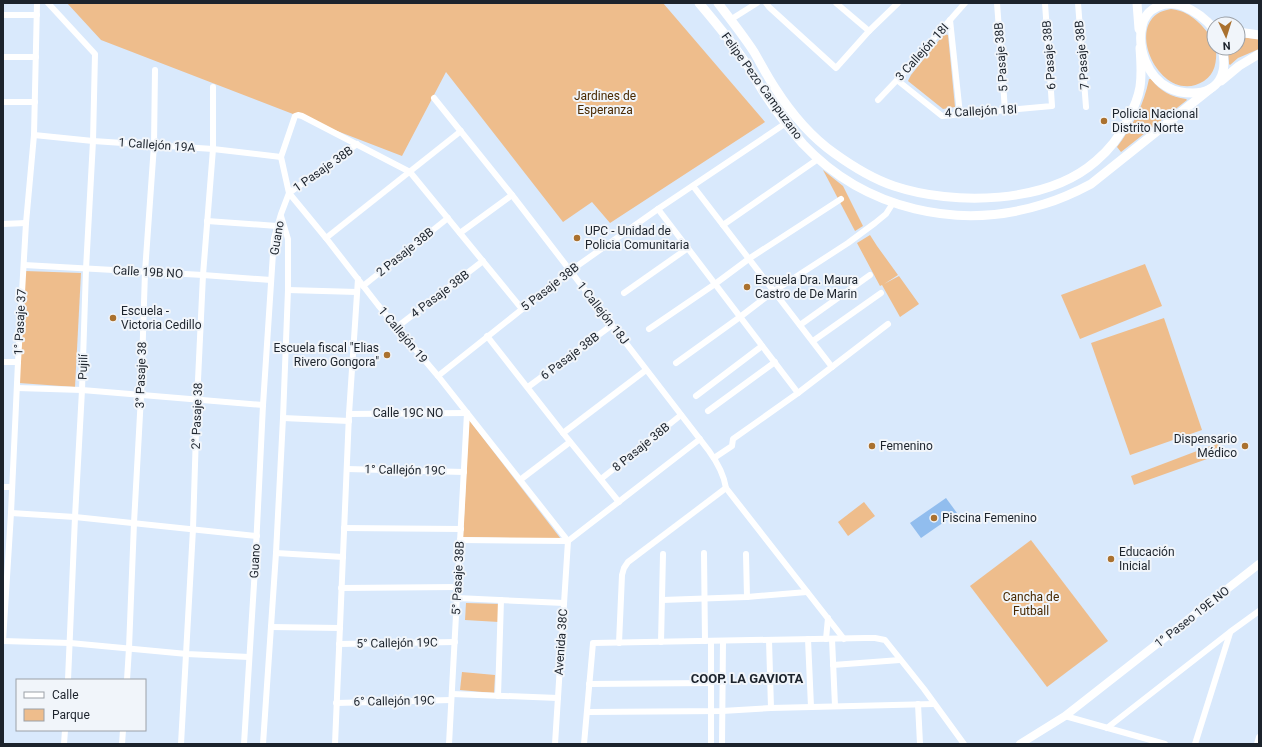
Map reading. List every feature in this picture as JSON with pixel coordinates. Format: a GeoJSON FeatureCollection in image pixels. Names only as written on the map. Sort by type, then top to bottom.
{"type":"FeatureCollection","features":[{"type":"Feature","properties":{"kind":"main road","name":"Felipe Pezo Campuzano"},"geometry":{"type":"LineString","coordinates":[[699,3],[737,51],[766,97],[786,123],[818,159],[854,185],[893,203],[939,214],[961,215],[1008,212],[1028,209],[1070,195],[1091,184],[1239,66],[1259,54]]}},
{"type":"Feature","properties":{"kind":"main road","name":"Felipe Pezo Campuzano"},"geometry":{"type":"LineString","coordinates":[[718,3],[753,51],[794,116],[832,152],[869,175],[894,186],[919,193],[950,197],[995,198],[1031,192],[1063,182],[1081,173],[1096,162],[1117,138],[1124,127],[1136,101],[1140,87],[1141,74],[1140,37]]}},
{"type":"Feature","properties":{"kind":"main road"},"geometry":{"type":"LineString","coordinates":[[1137,3],[1140,37]]}},
{"type":"Feature","properties":{"kind":"main road"},"geometry":{"type":"LineString","coordinates":[[1182,3],[1190,10]]}},
{"type":"Feature","properties":{"kind":"main road"},"geometry":{"type":"LineString","coordinates":[[1140,37],[1142,23],[1149,11],[1160,5],[1175,4],[1182,6],[1206,19]]}},
{"type":"Feature","properties":{"kind":"main road"},"geometry":{"type":"LineString","coordinates":[[1246,33],[1259,35]]}},
{"type":"Feature","properties":{"kind":"main road"},"geometry":{"type":"LineString","coordinates":[[1140,48],[1148,67],[1155,77],[1169,88],[1186,93],[1204,92],[1213,87],[1222,73],[1223,56]]}},
{"type":"Feature","properties":{"kind":"street","name":"1° Pasaje 37"},"geometry":{"type":"LineString","coordinates":[[3,641],[26,224],[34,135],[37,3]]}},
{"type":"Feature","properties":{"kind":"street","name":"Pujilí"},"geometry":{"type":"LineString","coordinates":[[48,3],[95,54],[93,140],[86,269],[82,390],[74,517],[68,679]]}},
{"type":"Feature","properties":{"kind":"street"},"geometry":{"type":"LineString","coordinates":[[730,20],[757,3]]}},
{"type":"Feature","properties":{"kind":"street"},"geometry":{"type":"LineString","coordinates":[[766,3],[768,7],[836,68],[898,3]]}},
{"type":"Feature","properties":{"kind":"street"},"geometry":{"type":"LineString","coordinates":[[836,3],[869,32]]}},
{"type":"Feature","properties":{"kind":"street","name":"3 Callejón 18I"},"geometry":{"type":"LineString","coordinates":[[878,100],[965,3]]}},
{"type":"Feature","properties":{"kind":"street","name":"5 Pasaje 38B"},"geometry":{"type":"LineString","coordinates":[[996,3],[1005,110]]}},
{"type":"Feature","properties":{"kind":"street","name":"6 Pasaje 38B"},"geometry":{"type":"LineString","coordinates":[[1045,3],[1052,106]]}},
{"type":"Feature","properties":{"kind":"street","name":"7 Pasaje 38B"},"geometry":{"type":"LineString","coordinates":[[1078,3],[1086,107]]}},
{"type":"Feature","properties":{"kind":"street"},"geometry":{"type":"LineString","coordinates":[[3,15],[37,15]]}},
{"type":"Feature","properties":{"kind":"street"},"geometry":{"type":"LineString","coordinates":[[950,20],[960,114]]}},
{"type":"Feature","properties":{"kind":"street"},"geometry":{"type":"LineString","coordinates":[[3,57],[36,57]]}},
{"type":"Feature","properties":{"kind":"street","name":"3° Pasaje 38"},"geometry":{"type":"LineString","coordinates":[[127,679],[145,272],[154,145],[155,70]]}},
{"type":"Feature","properties":{"kind":"street","name":"4 Callejón 18I"},"geometry":{"type":"LineString","coordinates":[[897,80],[942,116],[1052,106]]}},
{"type":"Feature","properties":{"kind":"street","name":"2° Pasaje 38"},"geometry":{"type":"LineString","coordinates":[[181,744],[193,528],[203,275],[213,149],[213,87]]}},
{"type":"Feature","properties":{"kind":"street","name":"1 Callejón 18J"},"geometry":{"type":"LineString","coordinates":[[434,98],[512,195],[700,439],[714,458],[725,478],[726,488]]}},
{"type":"Feature","properties":{"kind":"street"},"geometry":{"type":"LineString","coordinates":[[3,102],[35,102]]}},
{"type":"Feature","properties":{"kind":"street"},"geometry":{"type":"LineString","coordinates":[[281,158],[295,116],[298,115],[410,172],[522,309]]}},
{"type":"Feature","properties":{"kind":"street","name":"5 Pasaje 38B"},"geometry":{"type":"LineString","coordinates":[[438,376],[570,271],[658,209],[786,123]]}},
{"type":"Feature","properties":{"kind":"street"},"geometry":{"type":"LineString","coordinates":[[326,238],[461,131]]}},
{"type":"Feature","properties":{"kind":"street","name":"1 Callejón 19A"},"geometry":{"type":"LineString","coordinates":[[34,135],[213,149],[281,158]]}},
{"type":"Feature","properties":{"kind":"street","name":"1 Pasaje 38B"},"geometry":{"type":"LineString","coordinates":[[289,193],[357,144]]}},
{"type":"Feature","properties":{"kind":"street","name":"1 Callejón 19"},"geometry":{"type":"LineString","coordinates":[[281,158],[289,193],[363,286],[438,376],[568,541]]}},
{"type":"Feature","properties":{"kind":"street"},"geometry":{"type":"LineString","coordinates":[[723,225],[818,159]]}},
{"type":"Feature","properties":{"kind":"street"},"geometry":{"type":"LineString","coordinates":[[693,186],[750,258],[832,367]]}},
{"type":"Feature","properties":{"kind":"street"},"geometry":{"type":"LineString","coordinates":[[281,214],[289,193]]}},
{"type":"Feature","properties":{"kind":"street"},"geometry":{"type":"LineString","coordinates":[[460,233],[512,195]]}},
{"type":"Feature","properties":{"kind":"street"},"geometry":{"type":"LineString","coordinates":[[649,329],[750,258],[841,199]]}},
{"type":"Feature","properties":{"kind":"street"},"geometry":{"type":"LineString","coordinates":[[676,363],[774,291],[848,243],[886,214],[893,203]]}},
{"type":"Feature","properties":{"kind":"street"},"geometry":{"type":"LineString","coordinates":[[658,209],[798,393]]}},
{"type":"Feature","properties":{"kind":"street","name":"Guano"},"geometry":{"type":"LineString","coordinates":[[244,744],[271,280],[274,238],[281,214]]}},
{"type":"Feature","properties":{"kind":"street","name":"Guano"},"geometry":{"type":"LineString","coordinates":[[263,744],[276,553],[288,290],[288,239],[281,214]]}},
{"type":"Feature","properties":{"kind":"street","name":"2 Pasaje 38B"},"geometry":{"type":"LineString","coordinates":[[363,286],[448,218]]}},
{"type":"Feature","properties":{"kind":"street"},"geometry":{"type":"LineString","coordinates":[[207,221],[277,226]]}},
{"type":"Feature","properties":{"kind":"street"},"geometry":{"type":"LineString","coordinates":[[3,224],[26,224]]}},
{"type":"Feature","properties":{"kind":"street"},"geometry":{"type":"LineString","coordinates":[[624,293],[688,248]]}},
{"type":"Feature","properties":{"kind":"street","name":"4 Pasaje 38B"},"geometry":{"type":"LineString","coordinates":[[397,327],[483,261]]}},
{"type":"Feature","properties":{"kind":"street","name":"Calle 19B NO"},"geometry":{"type":"LineString","coordinates":[[24,265],[271,280]]}},
{"type":"Feature","properties":{"kind":"street"},"geometry":{"type":"LineString","coordinates":[[800,325],[870,275]]}},
{"type":"Feature","properties":{"kind":"street"},"geometry":{"type":"LineString","coordinates":[[335,744],[349,414],[358,279]]}},
{"type":"Feature","properties":{"kind":"street"},"geometry":{"type":"LineString","coordinates":[[288,290],[357,292]]}},
{"type":"Feature","properties":{"kind":"street"},"geometry":{"type":"LineString","coordinates":[[813,341],[881,293]]}},
{"type":"Feature","properties":{"kind":"street","name":"6 Pasaje 38B"},"geometry":{"type":"LineString","coordinates":[[528,387],[612,324]]}},
{"type":"Feature","properties":{"kind":"street"},"geometry":{"type":"LineString","coordinates":[[714,458],[732,446],[733,439],[798,393],[888,324]]}},
{"type":"Feature","properties":{"kind":"street"},"geometry":{"type":"LineString","coordinates":[[487,336],[619,502]]}},
{"type":"Feature","properties":{"kind":"street"},"geometry":{"type":"LineString","coordinates":[[696,396],[762,346]]}},
{"type":"Feature","properties":{"kind":"street"},"geometry":{"type":"LineString","coordinates":[[3,362],[18,362]]}},
{"type":"Feature","properties":{"kind":"street"},"geometry":{"type":"LineString","coordinates":[[708,411],[775,362]]}},
{"type":"Feature","properties":{"kind":"street"},"geometry":{"type":"LineString","coordinates":[[563,433],[646,370]]}},
{"type":"Feature","properties":{"kind":"street"},"geometry":{"type":"LineString","coordinates":[[17,388],[82,390],[197,401],[263,405]]}},
{"type":"Feature","properties":{"kind":"street","name":"Calle 19C NO"},"geometry":{"type":"LineString","coordinates":[[349,414],[467,413]]}},
{"type":"Feature","properties":{"kind":"street","name":"5° Pasaje 38B"},"geometry":{"type":"LineString","coordinates":[[449,744],[467,413]]}},
{"type":"Feature","properties":{"kind":"street","name":"8 Pasaje 38B"},"geometry":{"type":"LineString","coordinates":[[601,479],[681,415]]}},
{"type":"Feature","properties":{"kind":"street"},"geometry":{"type":"LineString","coordinates":[[283,418],[349,421]]}},
{"type":"Feature","properties":{"kind":"street"},"geometry":{"type":"LineString","coordinates":[[460,540],[568,541],[700,439]]}},
{"type":"Feature","properties":{"kind":"street"},"geometry":{"type":"LineString","coordinates":[[520,480],[570,442]]}},
{"type":"Feature","properties":{"kind":"street","name":"1° Callejón 19C"},"geometry":{"type":"LineString","coordinates":[[347,469],[464,472]]}},
{"type":"Feature","properties":{"kind":"street"},"geometry":{"type":"LineString","coordinates":[[3,487],[12,488]]}},
{"type":"Feature","properties":{"kind":"street"},"geometry":{"type":"LineString","coordinates":[[620,643],[622,575],[628,562],[726,488],[844,638]]}},
{"type":"Feature","properties":{"kind":"street"},"geometry":{"type":"LineString","coordinates":[[11,513],[193,528],[257,536]]}},
{"type":"Feature","properties":{"kind":"street"},"geometry":{"type":"LineString","coordinates":[[344,528],[461,529]]}},
{"type":"Feature","properties":{"kind":"street","name":"Avenida 38C"},"geometry":{"type":"LineString","coordinates":[[554,744],[568,541]]}},
{"type":"Feature","properties":{"kind":"street"},"geometry":{"type":"LineString","coordinates":[[704,552],[705,599],[711,683],[711,744]]}},
{"type":"Feature","properties":{"kind":"street"},"geometry":{"type":"LineString","coordinates":[[276,553],[343,557]]}},
{"type":"Feature","properties":{"kind":"street"},"geometry":{"type":"LineString","coordinates":[[661,642],[663,554]]}},
{"type":"Feature","properties":{"kind":"street"},"geometry":{"type":"LineString","coordinates":[[746,554],[747,597]]}},
{"type":"Feature","properties":{"kind":"street","name":"1° Paseo 19E NO"},"geometry":{"type":"LineString","coordinates":[[1020,744],[1065,716],[1259,564]]}},
{"type":"Feature","properties":{"kind":"street"},"geometry":{"type":"LineString","coordinates":[[342,588],[458,587]]}},
{"type":"Feature","properties":{"kind":"street"},"geometry":{"type":"LineString","coordinates":[[662,600],[747,597],[807,592]]}},
{"type":"Feature","properties":{"kind":"street"},"geometry":{"type":"LineString","coordinates":[[457,598],[564,603]]}},
{"type":"Feature","properties":{"kind":"street"},"geometry":{"type":"LineString","coordinates":[[498,696],[501,600]]}},
{"type":"Feature","properties":{"kind":"street"},"geometry":{"type":"LineString","coordinates":[[1107,728],[1259,611]]}},
{"type":"Feature","properties":{"kind":"street"},"geometry":{"type":"LineString","coordinates":[[828,618],[836,706]]}},
{"type":"Feature","properties":{"kind":"street"},"geometry":{"type":"LineString","coordinates":[[271,627],[340,628]]}},
{"type":"Feature","properties":{"kind":"street"},"geometry":{"type":"LineString","coordinates":[[1195,744],[1230,632]]}},
{"type":"Feature","properties":{"kind":"street"},"geometry":{"type":"LineString","coordinates":[[584,744],[593,643],[875,638],[885,640],[924,689],[964,744]]}},
{"type":"Feature","properties":{"kind":"street"},"geometry":{"type":"LineString","coordinates":[[808,639],[811,707]]}},
{"type":"Feature","properties":{"kind":"street"},"geometry":{"type":"LineString","coordinates":[[769,640],[771,708]]}},
{"type":"Feature","properties":{"kind":"street"},"geometry":{"type":"LineString","coordinates":[[3,641],[70,642],[187,654],[249,657]]}},
{"type":"Feature","properties":{"kind":"street"},"geometry":{"type":"LineString","coordinates":[[722,744],[723,641]]}},
{"type":"Feature","properties":{"kind":"street","name":"5° Callejón 19C"},"geometry":{"type":"LineString","coordinates":[[339,644],[454,642]]}},
{"type":"Feature","properties":{"kind":"street"},"geometry":{"type":"LineString","coordinates":[[833,665],[900,660]]}},
{"type":"Feature","properties":{"kind":"street"},"geometry":{"type":"LineString","coordinates":[[589,684],[711,683]]}},
{"type":"Feature","properties":{"kind":"street","name":"6° Callejón 19C"},"geometry":{"type":"LineString","coordinates":[[336,702],[498,696],[558,698]]}},
{"type":"Feature","properties":{"kind":"street"},"geometry":{"type":"LineString","coordinates":[[918,704],[920,744]]}},
{"type":"Feature","properties":{"kind":"street"},"geometry":{"type":"LineString","coordinates":[[587,712],[934,704]]}},
{"type":"Feature","properties":{"kind":"street"},"geometry":{"type":"LineString","coordinates":[[1065,716],[1165,744]]}},
{"type":"Feature","properties":{"kind":"street"},"geometry":{"type":"LineString","coordinates":[[64,744],[65,731]]}},
{"type":"Feature","properties":{"kind":"street"},"geometry":{"type":"LineString","coordinates":[[122,744],[123,731]]}},
{"type":"Feature","properties":{"kind":"street"},"geometry":{"type":"LineString","coordinates":[[1257,744],[1259,737]]}},
{"type":"Feature","properties":{"kind":"green space","name":"Jardines de Esperanza"},"geometry":{"type":"Polygon","coordinates":[[[67,3],[663,3],[765,122],[610,223],[592,202],[563,222],[446,72],[402,156],[101,40],[67,3]]]}},
{"type":"Feature","properties":{"kind":"green space"},"geometry":{"type":"Polygon","coordinates":[[[1171,9],[1183,12],[1191,16],[1206,30],[1206,56],[1216,56],[1216,63],[1211,75],[1204,81],[1190,86],[1176,84],[1164,76],[1155,65],[1148,51],[1146,37],[1149,24],[1157,14],[1171,9]]]}},
{"type":"Feature","properties":{"kind":"green space"},"geometry":{"type":"Polygon","coordinates":[[[944,34],[948,35],[955,107],[943,109],[908,81],[911,75],[944,34]]]}},
{"type":"Feature","properties":{"kind":"green space"},"geometry":{"type":"Polygon","coordinates":[[[1246,38],[1259,39],[1259,49],[1246,55],[1246,38]]]}},
{"type":"Feature","properties":{"kind":"green space"},"geometry":{"type":"Polygon","coordinates":[[[1228,56],[1243,56],[1230,65],[1228,56]]]}},
{"type":"Feature","properties":{"kind":"green space"},"geometry":{"type":"Polygon","coordinates":[[[1149,79],[1151,79],[1166,93],[1187,100],[1121,152],[1117,147],[1128,132],[1137,115],[1147,89],[1149,79]]]}},
{"type":"Feature","properties":{"kind":"green space"},"geometry":{"type":"Polygon","coordinates":[[[823,170],[843,186],[863,226],[855,231],[823,170]]]}},
{"type":"Feature","properties":{"kind":"green space"},"geometry":{"type":"Polygon","coordinates":[[[870,235],[898,275],[884,284],[899,276],[919,304],[900,317],[882,285],[880,286],[857,243],[870,235]]]}},
{"type":"Feature","properties":{"kind":"green space"},"geometry":{"type":"Polygon","coordinates":[[[1145,264],[1162,306],[1080,339],[1061,295],[1145,264]]]}},
{"type":"Feature","properties":{"kind":"green space"},"geometry":{"type":"Polygon","coordinates":[[[25,271],[81,273],[75,387],[19,383],[25,271]]]}},
{"type":"Feature","properties":{"kind":"green space"},"geometry":{"type":"Polygon","coordinates":[[[1164,318],[1202,430],[1130,455],[1091,343],[1164,318]]]}},
{"type":"Feature","properties":{"kind":"green space"},"geometry":{"type":"Polygon","coordinates":[[[469,420],[561,539],[463,537],[469,420]]]}},
{"type":"Feature","properties":{"kind":"green space"},"geometry":{"type":"Polygon","coordinates":[[[1218,443],[1221,454],[1134,485],[1131,476],[1218,443]]]}},
{"type":"Feature","properties":{"kind":"green space"},"geometry":{"type":"Polygon","coordinates":[[[864,502],[875,516],[848,536],[838,522],[864,502]]]}},
{"type":"Feature","properties":{"kind":"green space","name":"Cancha de Futball"},"geometry":{"type":"Polygon","coordinates":[[[1031,540],[1108,641],[1047,687],[970,586],[1031,540]]]}},
{"type":"Feature","properties":{"kind":"green space"},"geometry":{"type":"Polygon","coordinates":[[[466,603],[499,604],[499,622],[465,620],[466,603]]]}},
{"type":"Feature","properties":{"kind":"green space"},"geometry":{"type":"Polygon","coordinates":[[[462,672],[495,675],[494,693],[460,690],[462,672]]]}},
{"type":"Feature","properties":{"kind":"water","name":"Piscina Femenino"},"geometry":{"type":"Polygon","coordinates":[[[946,498],[957,513],[921,538],[910,523],[946,498]]]}},
{"type":"Feature","properties":{"kind":"place","name":"Policia Nacional Distrito Norte"},"geometry":{"type":"Point","coordinates":[1104,121]}},
{"type":"Feature","properties":{"kind":"place","name":"UPC - Unidad de Policia Comunitaria"},"geometry":{"type":"Point","coordinates":[577,238]}},
{"type":"Feature","properties":{"kind":"place","name":"Escuela Dra. Maura Castro de De Marin"},"geometry":{"type":"Point","coordinates":[747,287]}},
{"type":"Feature","properties":{"kind":"place","name":"Escuela - Victoria Cedillo"},"geometry":{"type":"Point","coordinates":[113,318]}},
{"type":"Feature","properties":{"kind":"place","name":"Escuela fiscal \"Elias Rivero Gongora\""},"geometry":{"type":"Point","coordinates":[387,355]}},
{"type":"Feature","properties":{"kind":"place","name":"Femenino"},"geometry":{"type":"Point","coordinates":[872,446]}},
{"type":"Feature","properties":{"kind":"place","name":"Dispensario Médico"},"geometry":{"type":"Point","coordinates":[1245,446]}},
{"type":"Feature","properties":{"kind":"place","name":"Piscina Femenino"},"geometry":{"type":"Point","coordinates":[934,518]}},
{"type":"Feature","properties":{"kind":"place","name":"Educación Inicial"},"geometry":{"type":"Point","coordinates":[1111,559]}},
{"type":"Feature","properties":{"kind":"district","name":"COOP. LA GAVIOTA"},"geometry":{"type":"Point","coordinates":[747,678]}}]}
